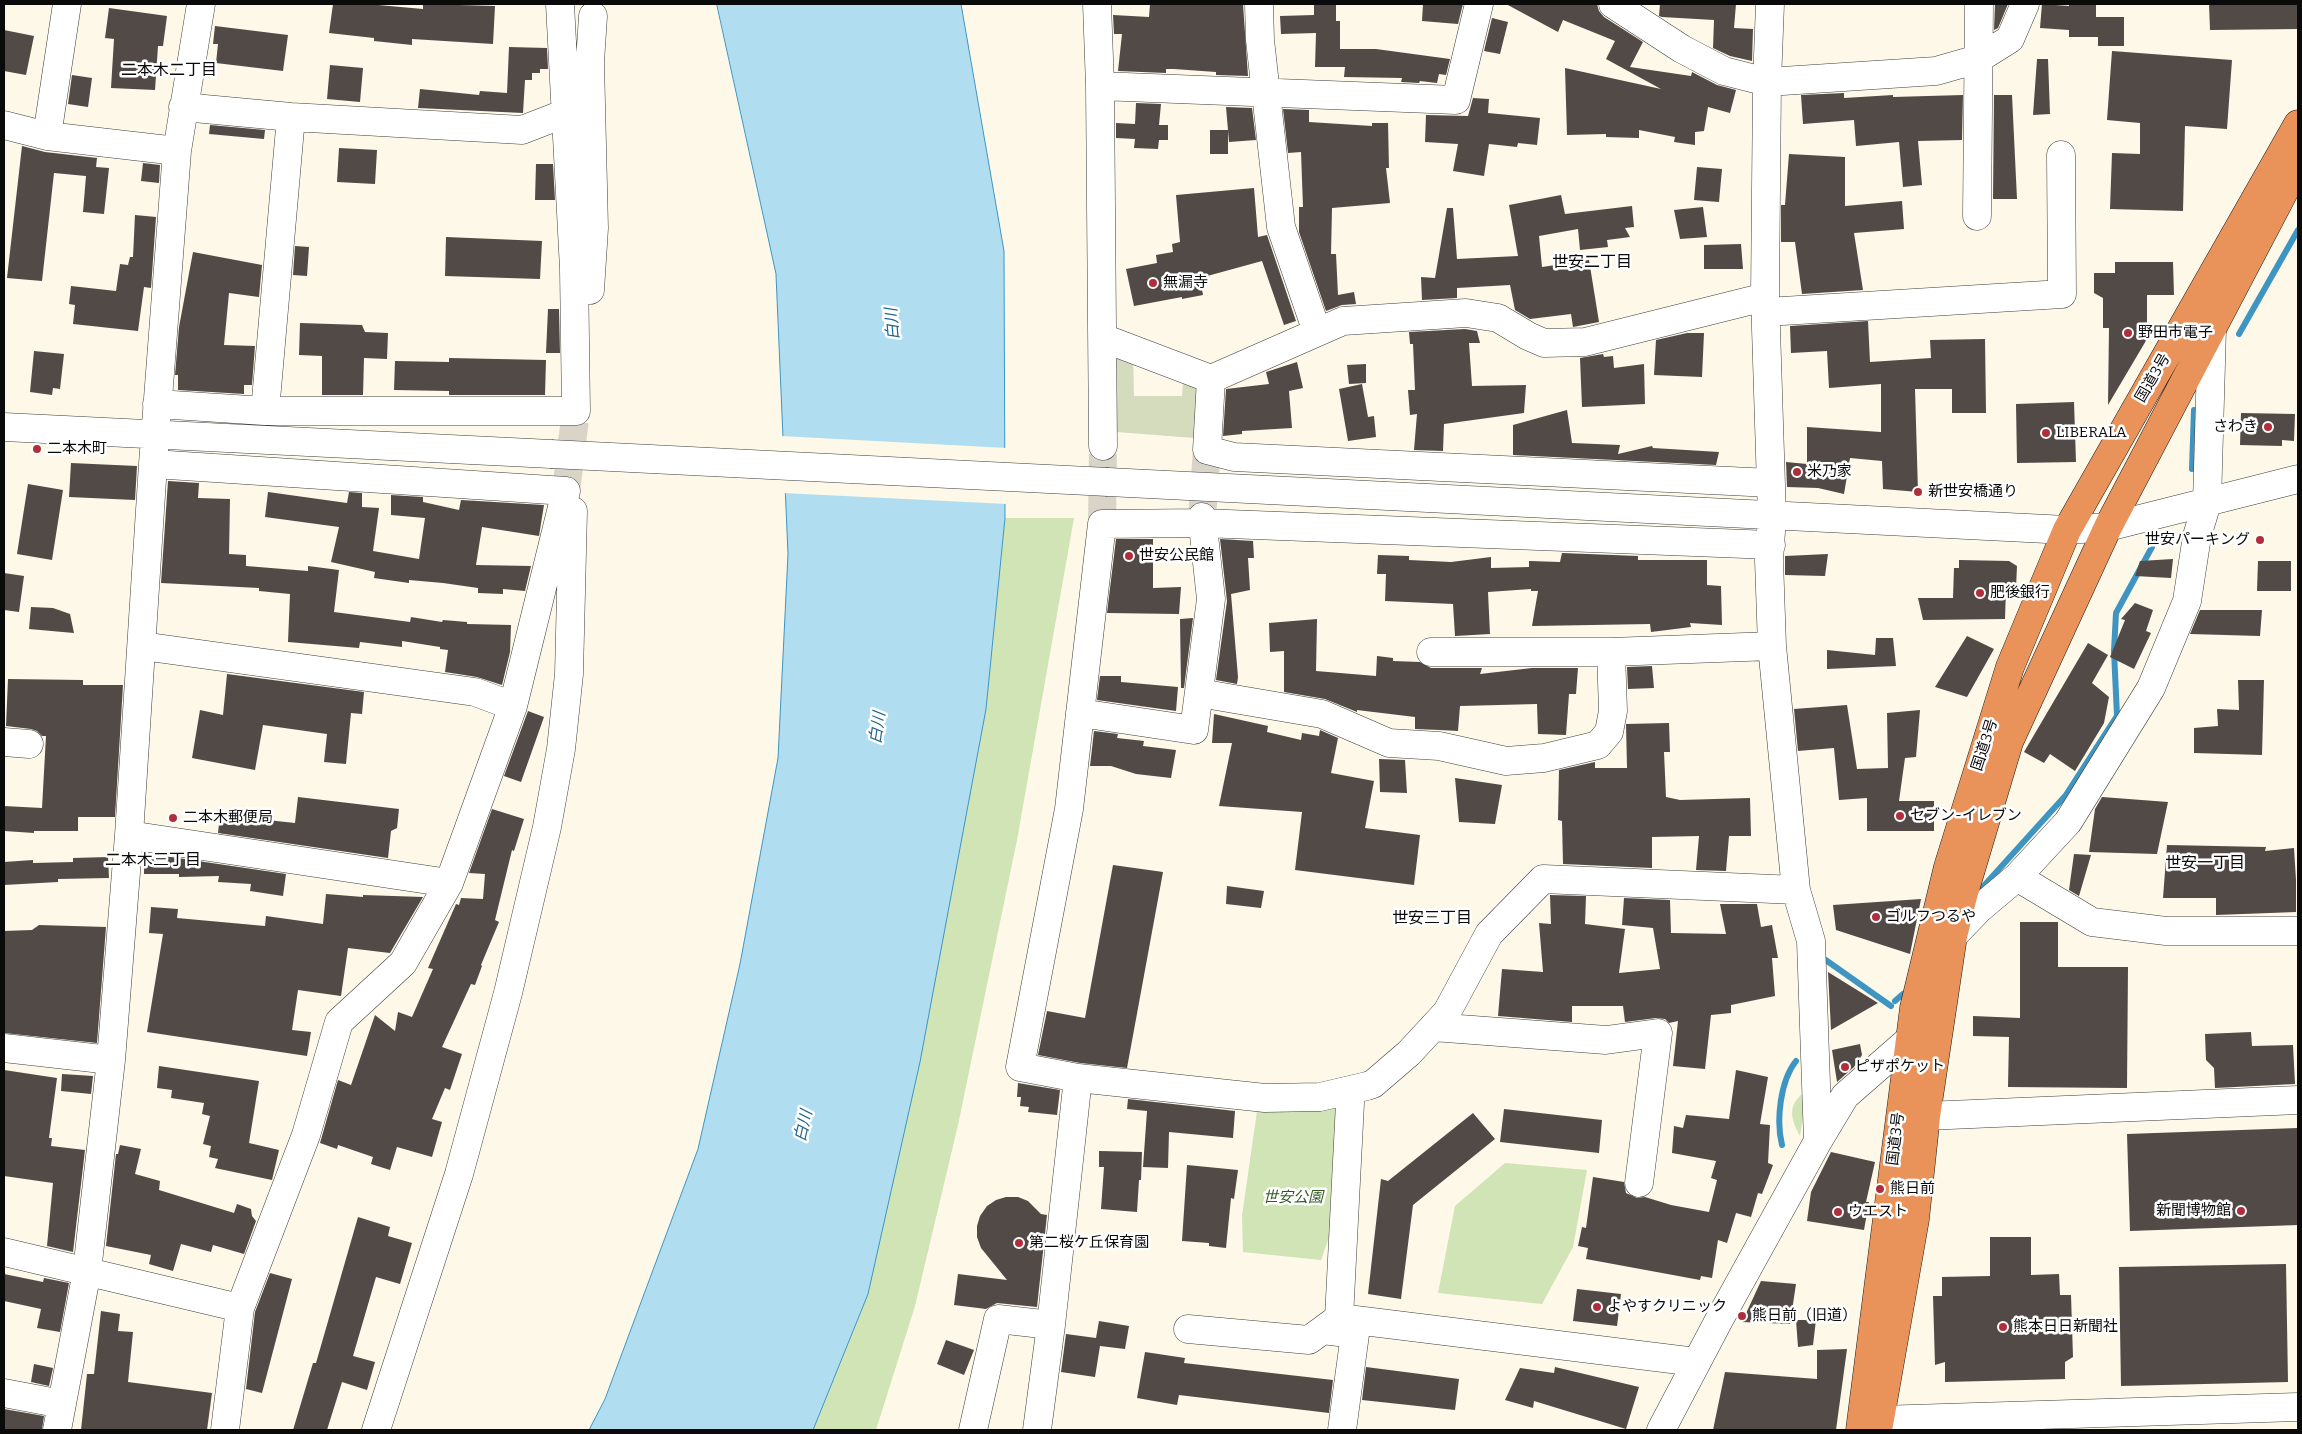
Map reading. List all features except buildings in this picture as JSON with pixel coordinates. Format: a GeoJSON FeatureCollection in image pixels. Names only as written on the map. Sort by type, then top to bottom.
{"type":"FeatureCollection","features":[{"type":"Feature","properties":{"kind":"highway","name":"国道3号"},"geometry":{"type":"LineString","coordinates":[[1872,1427],[1900,1114],[1909,1040],[1934,920],[1981,755],[2010,667],[2067,530],[2298,124]]}},
{"type":"Feature","properties":{"kind":"highway","name":"国道3号"},"geometry":{"type":"LineString","coordinates":[[1872,1427],[1915,1219],[1926,1116],[1953,936],[2009,742],[2108,527],[2298,165]]}},
{"type":"Feature","properties":{"kind":"street"},"geometry":{"type":"LineString","coordinates":[[47,136],[67,4]]}},
{"type":"Feature","properties":{"kind":"street"},"geometry":{"type":"LineString","coordinates":[[57,1430],[86,1271],[111,1060],[142,646],[152,464],[177,151],[201,4]]}},
{"type":"Feature","properties":{"kind":"street"},"geometry":{"type":"LineString","coordinates":[[560,4],[574,269],[576,411]]}},
{"type":"Feature","properties":{"kind":"street"},"geometry":{"type":"LineString","coordinates":[[1096,4],[1100,86],[1103,446]]}},
{"type":"Feature","properties":{"kind":"street"},"geometry":{"type":"LineString","coordinates":[[1259,4],[1265,91],[1281,227],[1317,332]]}},
{"type":"Feature","properties":{"kind":"street"},"geometry":{"type":"LineString","coordinates":[[1100,86],[1456,100],[1479,4]]}},
{"type":"Feature","properties":{"kind":"street"},"geometry":{"type":"LineString","coordinates":[[1613,4],[1682,49],[1724,71],[1767,82],[1936,71],[1978,59],[2010,39],[2025,4]]}},
{"type":"Feature","properties":{"kind":"street"},"geometry":{"type":"LineString","coordinates":[[1770,4],[1767,82],[1765,304],[1772,517],[1769,560],[1772,646],[1796,890],[1811,941],[1818,1141]]}},
{"type":"Feature","properties":{"kind":"street"},"geometry":{"type":"LineString","coordinates":[[1977,216],[1978,4]]}},
{"type":"Feature","properties":{"kind":"street"},"geometry":{"type":"LineString","coordinates":[[576,411],[585,360],[594,228],[590,62],[593,16]]}},
{"type":"Feature","properties":{"kind":"street"},"geometry":{"type":"LineString","coordinates":[[183,107],[291,117],[522,130],[566,113]]}},
{"type":"Feature","properties":{"kind":"street"},"geometry":{"type":"LineString","coordinates":[[265,411],[291,117]]}},
{"type":"Feature","properties":{"kind":"street"},"geometry":{"type":"LineString","coordinates":[[4,125],[47,136],[177,151]]}},
{"type":"Feature","properties":{"kind":"street"},"geometry":{"type":"LineString","coordinates":[[1103,338],[1211,379],[1343,321],[1466,313],[1498,318],[1544,343],[1585,342],[1765,304],[2062,294],[2061,155]]}},
{"type":"Feature","properties":{"kind":"street"},"geometry":{"type":"LineString","coordinates":[[1953,936],[1979,909],[2017,877],[2068,822],[2151,688],[2187,601],[2197,536],[2207,503],[2212,328]]}},
{"type":"Feature","properties":{"kind":"street"},"geometry":{"type":"LineString","coordinates":[[1211,379],[1208,450],[1234,456],[1770,483]]}},
{"type":"Feature","properties":{"kind":"street"},"geometry":{"type":"LineString","coordinates":[[157,404],[265,411],[576,411]]}},
{"type":"Feature","properties":{"kind":"street"},"geometry":{"type":"LineString","coordinates":[[4,427],[1772,517],[2067,530],[2108,527],[2298,479]]}},
{"type":"Feature","properties":{"kind":"street"},"geometry":{"type":"LineString","coordinates":[[152,464],[566,490]]}},
{"type":"Feature","properties":{"kind":"street"},"geometry":{"type":"LineString","coordinates":[[225,1430],[240,1308],[306,1135],[339,1022],[403,963],[449,883],[513,706],[566,490]]}},
{"type":"Feature","properties":{"kind":"street"},"geometry":{"type":"LineString","coordinates":[[376,1430],[459,1174],[508,993],[547,827],[561,749],[570,674],[574,511],[566,490]]}},
{"type":"Feature","properties":{"kind":"street"},"geometry":{"type":"LineString","coordinates":[[1770,545],[1202,520],[1102,524],[1069,809],[1020,1067],[1078,1078],[1266,1098],[1320,1097],[1373,1084],[1409,1053],[1447,1012],[1489,934],[1543,879],[1796,890]]}},
{"type":"Feature","properties":{"kind":"street"},"geometry":{"type":"LineString","coordinates":[[1080,714],[1194,730],[1212,599],[1202,520]]}},
{"type":"Feature","properties":{"kind":"street"},"geometry":{"type":"LineString","coordinates":[[142,646],[475,692],[513,706]]}},
{"type":"Feature","properties":{"kind":"street"},"geometry":{"type":"LineString","coordinates":[[1431,652],[1612,652],[1772,646]]}},
{"type":"Feature","properties":{"kind":"street"},"geometry":{"type":"LineString","coordinates":[[1199,694],[1322,714],[1389,743],[1439,746],[1506,761],[1544,758],[1598,746],[1609,732],[1613,712],[1612,652]]}},
{"type":"Feature","properties":{"kind":"street"},"geometry":{"type":"LineString","coordinates":[[129,834],[449,883]]}},
{"type":"Feature","properties":{"kind":"street"},"geometry":{"type":"LineString","coordinates":[[2017,877],[2092,922],[2166,931],[2298,931]]}},
{"type":"Feature","properties":{"kind":"street"},"geometry":{"type":"LineString","coordinates":[[1433,1027],[1606,1040],[1658,1033],[1639,1183]]}},
{"type":"Feature","properties":{"kind":"street"},"geometry":{"type":"LineString","coordinates":[[1661,1430],[1696,1362],[1818,1141],[1845,1096],[1909,1040],[1938,1040]]}},
{"type":"Feature","properties":{"kind":"street"},"geometry":{"type":"LineString","coordinates":[[4,1048],[111,1060]]}},
{"type":"Feature","properties":{"kind":"street"},"geometry":{"type":"LineString","coordinates":[[1036,1430],[1051,1325],[1078,1078]]}},
{"type":"Feature","properties":{"kind":"street"},"geometry":{"type":"LineString","coordinates":[[1330,1324],[1350,1103],[1346,1091]]}},
{"type":"Feature","properties":{"kind":"street"},"geometry":{"type":"LineString","coordinates":[[1900,1114],[1926,1116],[2298,1100]]}},
{"type":"Feature","properties":{"kind":"street"},"geometry":{"type":"LineString","coordinates":[[4,1252],[240,1308]]}},
{"type":"Feature","properties":{"kind":"street"},"geometry":{"type":"LineString","coordinates":[[973,1430],[998,1318],[1051,1325]]}},
{"type":"Feature","properties":{"kind":"street"},"geometry":{"type":"LineString","coordinates":[[1188,1329],[1308,1340],[1330,1324],[1696,1362]]}},
{"type":"Feature","properties":{"kind":"street"},"geometry":{"type":"LineString","coordinates":[[1330,1324],[1355,1334],[1342,1430]]}},
{"type":"Feature","properties":{"kind":"street"},"geometry":{"type":"LineString","coordinates":[[4,1393],[62,1404]]}},
{"type":"Feature","properties":{"kind":"street"},"geometry":{"type":"LineString","coordinates":[[1872,1427],[2298,1407]]}},
{"type":"Feature","properties":{"kind":"green space"},"geometry":{"type":"Polygon","coordinates":[[[1103,338],[1133,349],[1134,396],[1182,396],[1184,368],[1211,379],[1208,439],[1103,431],[1103,338]]]}},
{"type":"Feature","properties":{"kind":"green space"},"geometry":{"type":"Polygon","coordinates":[[[1005,518],[1074,518],[1017,840],[958,1125],[915,1306],[876,1430],[813,1430],[868,1294],[986,709],[1005,518]]]}},
{"type":"Feature","properties":{"kind":"green space"},"geometry":{"type":"Polygon","coordinates":[[[1807,1090],[1800,1136],[1792,1116],[1792,1111],[1796,1100],[1807,1090]]]}},
{"type":"Feature","properties":{"kind":"green space","name":"世安公園"},"geometry":{"type":"Polygon","coordinates":[[[1259,1097],[1336,1099],[1339,1208],[1321,1260],[1243,1252],[1242,1216],[1259,1097]]]}},
{"type":"Feature","properties":{"kind":"green space"},"geometry":{"type":"Polygon","coordinates":[[[1505,1163],[1587,1170],[1573,1247],[1542,1304],[1438,1293],[1455,1206],[1505,1163]]]}},
{"type":"Feature","properties":{"kind":"water","name":"白川"},"geometry":{"type":"Polygon","coordinates":[[[717,4],[961,4],[1004,251],[1005,518],[986,709],[920,1062],[868,1294],[813,1430],[589,1430],[605,1399],[698,1149],[740,964],[778,758],[788,554],[776,274],[717,4]]]}},
{"type":"Feature","properties":{"kind":"pier"},"geometry":{"type":"Polygon","coordinates":[[[781,436],[1007,448],[1007,504],[783,493],[781,436]]]}},
{"type":"Feature","properties":{"kind":"waterway"},"geometry":{"type":"LineString","coordinates":[[2239,334],[2298,230]]}},
{"type":"Feature","properties":{"kind":"waterway"},"geometry":{"type":"LineString","coordinates":[[2192,469],[2194,410]]}},
{"type":"Feature","properties":{"kind":"waterway"},"geometry":{"type":"LineString","coordinates":[[1981,889],[2066,795],[2117,716],[2114,651],[2116,613],[2152,547]]}},
{"type":"Feature","properties":{"kind":"waterway"},"geometry":{"type":"LineString","coordinates":[[1820,956],[1891,1006]]}},
{"type":"Feature","properties":{"kind":"waterway"},"geometry":{"type":"LineString","coordinates":[[1895,1001],[1903,994]]}},
{"type":"Feature","properties":{"kind":"waterway"},"geometry":{"type":"LineString","coordinates":[[1782,1145],[1779,1125],[1781,1102],[1786,1079],[1796,1061]]}},
{"type":"Feature","properties":{"kind":"tunnel"},"geometry":{"type":"LineString","coordinates":[[566,491],[576,411]]}},
{"type":"Feature","properties":{"kind":"tunnel"},"geometry":{"type":"LineString","coordinates":[[1102,524],[1103,446]]}},
{"type":"Feature","properties":{"kind":"tunnel"},"geometry":{"type":"LineString","coordinates":[[1202,517],[1207,450]]}},
{"type":"Feature","properties":{"kind":"place","name":"無漏寺"},"geometry":{"type":"Point","coordinates":[1153,283]}},
{"type":"Feature","properties":{"kind":"place","name":"野田市電子"},"geometry":{"type":"Point","coordinates":[2128,333]}},
{"type":"Feature","properties":{"kind":"place","name":"さわき"},"geometry":{"type":"Point","coordinates":[2268,427]}},
{"type":"Feature","properties":{"kind":"place","name":"LIBERALA"},"geometry":{"type":"Point","coordinates":[2046,433]}},
{"type":"Feature","properties":{"kind":"place","name":"二本木町"},"geometry":{"type":"Point","coordinates":[37,449]}},
{"type":"Feature","properties":{"kind":"place","name":"米乃家"},"geometry":{"type":"Point","coordinates":[1797,472]}},
{"type":"Feature","properties":{"kind":"place","name":"新世安橋通り"},"geometry":{"type":"Point","coordinates":[1918,492]}},
{"type":"Feature","properties":{"kind":"place","name":"世安パーキング"},"geometry":{"type":"Point","coordinates":[2260,540]}},
{"type":"Feature","properties":{"kind":"place","name":"世安公民館"},"geometry":{"type":"Point","coordinates":[1129,556]}},
{"type":"Feature","properties":{"kind":"place","name":"肥後銀行"},"geometry":{"type":"Point","coordinates":[1980,593]}},
{"type":"Feature","properties":{"kind":"place","name":"セブン-イレブン"},"geometry":{"type":"Point","coordinates":[1900,816]}},
{"type":"Feature","properties":{"kind":"place","name":"二本木郵便局"},"geometry":{"type":"Point","coordinates":[173,818]}},
{"type":"Feature","properties":{"kind":"place","name":"ゴルフつるや"},"geometry":{"type":"Point","coordinates":[1876,917]}},
{"type":"Feature","properties":{"kind":"place","name":"ピザポケット"},"geometry":{"type":"Point","coordinates":[1845,1067]}},
{"type":"Feature","properties":{"kind":"place","name":"熊日前"},"geometry":{"type":"Point","coordinates":[1880,1189]}},
{"type":"Feature","properties":{"kind":"place","name":"新聞博物館"},"geometry":{"type":"Point","coordinates":[2241,1211]}},
{"type":"Feature","properties":{"kind":"place","name":"ウエスト"},"geometry":{"type":"Point","coordinates":[1838,1212]}},
{"type":"Feature","properties":{"kind":"place","name":"第二桜ケ丘保育園"},"geometry":{"type":"Point","coordinates":[1019,1243]}},
{"type":"Feature","properties":{"kind":"place","name":"よやすクリニック"},"geometry":{"type":"Point","coordinates":[1597,1307]}},
{"type":"Feature","properties":{"kind":"place","name":"熊日前（旧道）"},"geometry":{"type":"Point","coordinates":[1742,1316]}},
{"type":"Feature","properties":{"kind":"place","name":"熊本日日新聞社"},"geometry":{"type":"Point","coordinates":[2003,1327]}},
{"type":"Feature","properties":{"kind":"district","name":"二本木二丁目"},"geometry":{"type":"Point","coordinates":[169,71]}},
{"type":"Feature","properties":{"kind":"district","name":"世安二丁目"},"geometry":{"type":"Point","coordinates":[1592,263]}},
{"type":"Feature","properties":{"kind":"district","name":"二本木三丁目"},"geometry":{"type":"Point","coordinates":[153,861]}},
{"type":"Feature","properties":{"kind":"district","name":"世安一丁目"},"geometry":{"type":"Point","coordinates":[2205,864]}},
{"type":"Feature","properties":{"kind":"district","name":"世安三丁目"},"geometry":{"type":"Point","coordinates":[1432,919]}}]}
